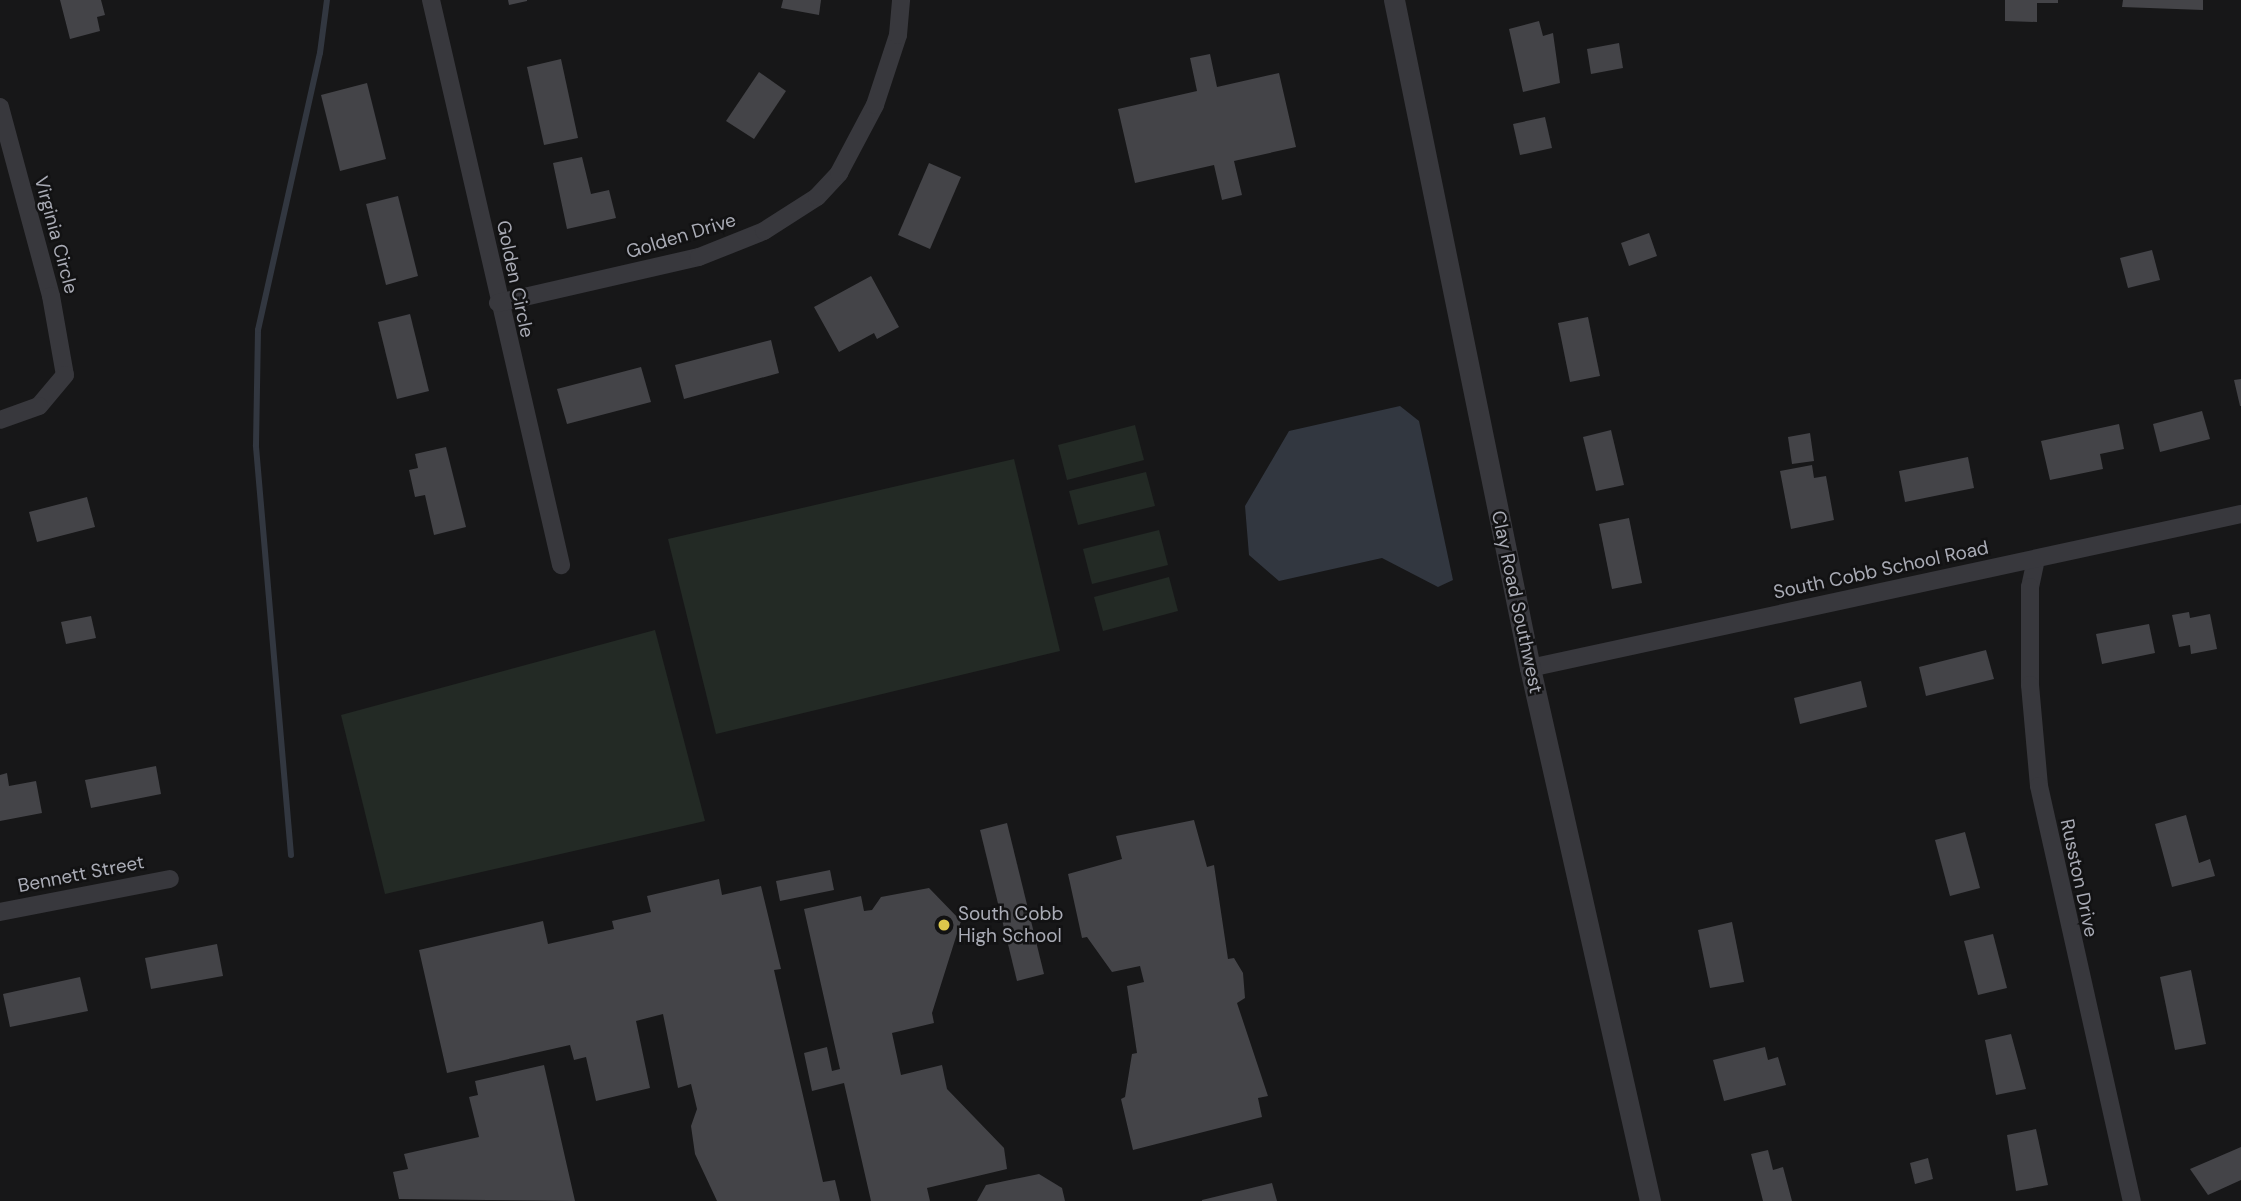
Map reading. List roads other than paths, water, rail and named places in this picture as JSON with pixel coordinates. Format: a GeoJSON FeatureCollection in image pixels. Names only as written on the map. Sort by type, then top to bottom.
{"type":"FeatureCollection","features":[{"type":"Feature","properties":{"kind":"street","name":"Golden Circle"},"geometry":{"type":"LineString","coordinates":[[431,0],[498,303],[561,565]]}},
{"type":"Feature","properties":{"kind":"street","name":"Golden Drive"},"geometry":{"type":"LineString","coordinates":[[498,303],[699,257],[764,231],[806,205],[839,173],[875,105],[898,35],[901,0]]}},
{"type":"Feature","properties":{"kind":"street","name":"Clay Road Southwest"},"geometry":{"type":"LineString","coordinates":[[1394,0],[1530,668],[1650,1201]]}},
{"type":"Feature","properties":{"kind":"street","name":"Virginia Circle"},"geometry":{"type":"LineString","coordinates":[[0,107],[51,296],[65,375],[39,406],[0,420]]}},
{"type":"Feature","properties":{"kind":"street","name":"South Cobb School Road"},"geometry":{"type":"LineString","coordinates":[[1530,668],[2241,514]]}},
{"type":"Feature","properties":{"kind":"street","name":"Russton Drive"},"geometry":{"type":"LineString","coordinates":[[2036,559],[2030,587],[2030,685],[2039,786],[2132,1201]]}},
{"type":"Feature","properties":{"kind":"street","name":"Bennett Street"},"geometry":{"type":"LineString","coordinates":[[0,912],[170,879]]}},
{"type":"Feature","properties":{"kind":"waterway"},"geometry":{"type":"LineString","coordinates":[[291,855],[256,445],[258,330],[320,53],[327,0]]}},
{"type":"Feature","properties":{"kind":"place","name":"South Cobb High School"},"geometry":{"type":"Point","coordinates":[944,925]}}]}
